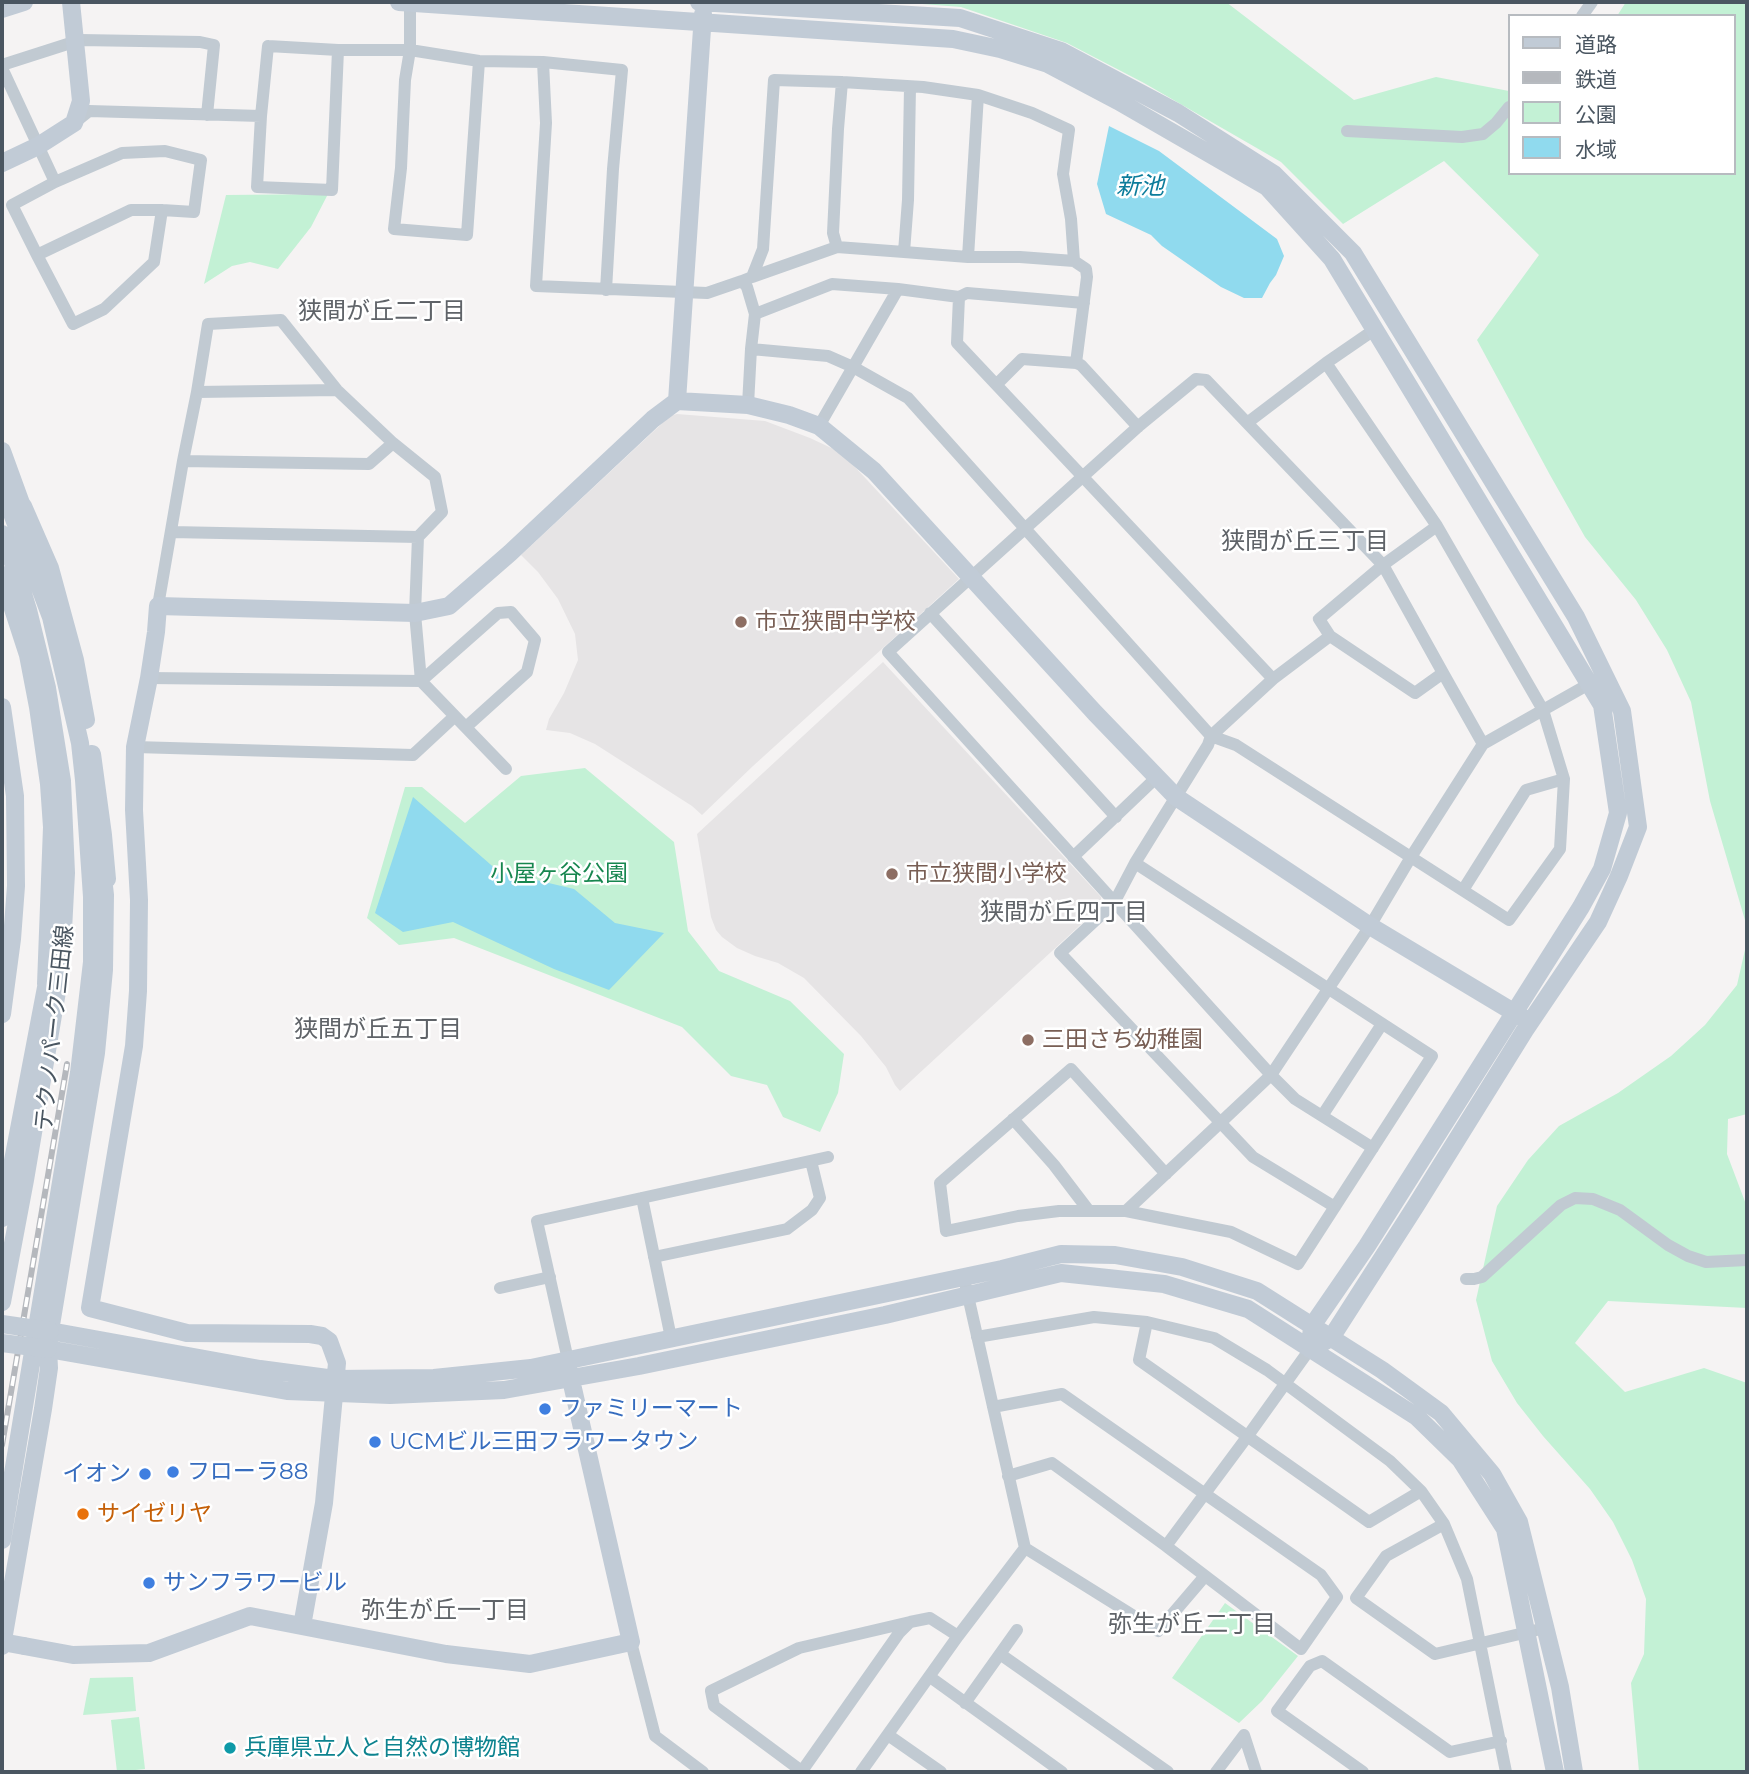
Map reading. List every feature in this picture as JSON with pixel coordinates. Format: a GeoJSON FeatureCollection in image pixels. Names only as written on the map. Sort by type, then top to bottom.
{"type":"FeatureCollection","features":[{"type":"Feature","properties":{"kind":"street"},"geometry":{"type":"LineString","coordinates":[[2,9],[24,2]]}},
{"type":"Feature","properties":{"kind":"street"},"geometry":{"type":"LineString","coordinates":[[71,2],[81,101],[74,123]]}},
{"type":"Feature","properties":{"kind":"street"},"geometry":{"type":"LineString","coordinates":[[399,2],[953,39],[1000,49],[1048,64],[1267,187],[1332,259],[1602,705],[1618,813],[1602,869],[1581,907],[1367,1245],[1312,1326],[1310,1349]]}},
{"type":"Feature","properties":{"kind":"street"},"geometry":{"type":"LineString","coordinates":[[410,2],[410,50],[405,80],[401,168],[394,229],[467,235],[479,61]]}},
{"type":"Feature","properties":{"kind":"street"},"geometry":{"type":"LineString","coordinates":[[677,401],[703,23],[701,2],[787,5],[960,18],[1061,51],[1178,113],[1274,174],[1353,253],[1576,617],[1622,711],[1638,827],[1598,922],[1530,1023],[1331,1338],[1310,1349],[1166,1546]]}},
{"type":"Feature","properties":{"kind":"street"},"geometry":{"type":"LineString","coordinates":[[55,182],[2,66],[80,40],[200,42],[214,45],[207,115]]}},
{"type":"Feature","properties":{"kind":"street"},"geometry":{"type":"LineString","coordinates":[[338,50],[332,190],[257,187],[268,46],[410,50],[479,61],[543,62],[622,70],[606,289]]}},
{"type":"Feature","properties":{"kind":"street"},"geometry":{"type":"LineString","coordinates":[[543,62],[546,123],[536,286],[707,292],[837,247],[968,257],[1074,261],[1086,269],[1087,277],[1076,363]]}},
{"type":"Feature","properties":{"kind":"street"},"geometry":{"type":"LineString","coordinates":[[748,405],[755,314],[747,279],[763,249],[774,80],[910,87],[978,95],[1032,113],[1069,130],[1063,174],[1071,219],[1074,261]]}},
{"type":"Feature","properties":{"kind":"street"},"geometry":{"type":"LineString","coordinates":[[837,247],[833,233],[842,82]]}},
{"type":"Feature","properties":{"kind":"street"},"geometry":{"type":"LineString","coordinates":[[904,252],[908,200],[910,87]]}},
{"type":"Feature","properties":{"kind":"street"},"geometry":{"type":"LineString","coordinates":[[968,257],[978,95]]}},
{"type":"Feature","properties":{"kind":"street"},"geometry":{"type":"LineString","coordinates":[[1347,131],[1462,137],[1483,134],[1508,108]]}},
{"type":"Feature","properties":{"kind":"street"},"geometry":{"type":"LineString","coordinates":[[2,163],[38,146],[89,111],[261,116]]}},
{"type":"Feature","properties":{"kind":"street"},"geometry":{"type":"LineString","coordinates":[[37,255],[131,210],[162,210],[194,212],[201,160],[165,151],[122,153],[55,182],[12,205],[37,255],[73,324],[104,309],[154,262],[162,210]]}},
{"type":"Feature","properties":{"kind":"street"},"geometry":{"type":"LineString","coordinates":[[755,314],[832,284],[959,297],[967,293],[1084,303]]}},
{"type":"Feature","properties":{"kind":"street"},"geometry":{"type":"LineString","coordinates":[[820,426],[898,289]]}},
{"type":"Feature","properties":{"kind":"street"},"geometry":{"type":"LineString","coordinates":[[959,297],[957,343],[1273,679]]}},
{"type":"Feature","properties":{"kind":"street"},"geometry":{"type":"LineString","coordinates":[[302,1626],[324,1503],[337,1363],[330,1341],[323,1336],[310,1334],[187,1333],[90,1308],[134,1046],[138,991],[139,900],[134,810],[135,747],[208,324],[281,320],[337,390],[393,443],[435,477],[442,512],[418,537],[415,612],[421,681],[506,769]]}},
{"type":"Feature","properties":{"kind":"street"},"geometry":{"type":"LineString","coordinates":[[1247,423],[1374,330]]}},
{"type":"Feature","properties":{"kind":"street"},"geometry":{"type":"LineString","coordinates":[[751,349],[828,356],[854,367],[908,398],[1211,736],[1236,745],[1509,920],[1560,849],[1563,779],[1543,710],[1437,526],[1326,363]]}},
{"type":"Feature","properties":{"kind":"street"},"geometry":{"type":"LineString","coordinates":[[997,384],[1023,359],[1076,363],[1081,365],[1138,427]]}},
{"type":"Feature","properties":{"kind":"street"},"geometry":{"type":"LineString","coordinates":[[1373,1148],[1295,1099],[888,652],[1138,427],[1196,379],[1206,380],[1383,565],[1483,744]]}},
{"type":"Feature","properties":{"kind":"street"},"geometry":{"type":"LineString","coordinates":[[197,392],[337,390]]}},
{"type":"Feature","properties":{"kind":"street"},"geometry":{"type":"LineString","coordinates":[[158,606],[415,612],[449,606],[510,553],[653,419],[677,401],[748,405],[789,415],[820,426],[874,471],[1095,713],[1176,797],[1370,926],[1530,1023]]}},
{"type":"Feature","properties":{"kind":"street"},"geometry":{"type":"LineString","coordinates":[[183,461],[369,464],[393,443]]}},
{"type":"Feature","properties":{"kind":"street"},"geometry":{"type":"LineString","coordinates":[[2,451],[50,568],[75,660],[96,778],[107,863],[108,934],[96,1053],[50,1331],[49,1368],[43,1409],[2,1644],[73,1655],[149,1653],[250,1616],[446,1654],[530,1664],[631,1642]]}},
{"type":"Feature","properties":{"kind":"street","name":"テクノパーク三田線"},"geometry":{"type":"LineString","coordinates":[[2,487],[51,617],[80,743],[92,897],[92,962],[79,1073],[2,1540]]}},
{"type":"Feature","properties":{"kind":"street"},"geometry":{"type":"LineString","coordinates":[[23,506],[51,617]]}},
{"type":"Feature","properties":{"kind":"street"},"geometry":{"type":"LineString","coordinates":[[1437,526],[1383,565],[1319,619],[1330,636],[1415,693],[1443,673]]}},
{"type":"Feature","properties":{"kind":"street"},"geometry":{"type":"LineString","coordinates":[[171,532],[418,537]]}},
{"type":"Feature","properties":{"kind":"street","name":"テクノパーク三田線"},"geometry":{"type":"LineString","coordinates":[[2,534],[8,571],[28,610],[47,688],[62,781],[66,873],[61,968],[2,1302]]}},
{"type":"Feature","properties":{"kind":"street"},"geometry":{"type":"LineString","coordinates":[[2,546],[28,655],[49,784],[52,827],[46,984]]}},
{"type":"Feature","properties":{"kind":"street"},"geometry":{"type":"LineString","coordinates":[[149,678],[421,681],[498,613],[511,612],[535,640],[527,672],[466,727]]}},
{"type":"Feature","properties":{"kind":"street"},"geometry":{"type":"LineString","coordinates":[[930,613],[1116,817]]}},
{"type":"Feature","properties":{"kind":"street"},"geometry":{"type":"LineString","coordinates":[[1330,636],[1273,679],[1211,736],[1114,903],[1060,953],[1254,1157],[1335,1207]]}},
{"type":"Feature","properties":{"kind":"street"},"geometry":{"type":"LineString","coordinates":[[1126,1211],[1271,1074],[1370,926],[1483,744],[1589,684]]}},
{"type":"Feature","properties":{"kind":"street"},"geometry":{"type":"LineString","coordinates":[[2,707],[15,796],[16,886],[2,1014]]}},
{"type":"Feature","properties":{"kind":"street"},"geometry":{"type":"LineString","coordinates":[[135,747],[413,755],[455,716]]}},
{"type":"Feature","properties":{"kind":"street"},"geometry":{"type":"LineString","coordinates":[[1073,857],[1157,777]]}},
{"type":"Feature","properties":{"kind":"street"},"geometry":{"type":"LineString","coordinates":[[1463,890],[1526,790],[1563,779]]}},
{"type":"Feature","properties":{"kind":"street"},"geometry":{"type":"LineString","coordinates":[[84,780],[98,835],[105,895],[104,970]]}},
{"type":"Feature","properties":{"kind":"street"},"geometry":{"type":"LineString","coordinates":[[1135,863],[1432,1056],[1298,1264],[1231,1232],[1126,1211],[1018,1216],[946,1231],[940,1183],[1071,1069],[1166,1174]]}},
{"type":"Feature","properties":{"kind":"street"},"geometry":{"type":"LineString","coordinates":[[2,1218],[46,984],[54,957],[66,873]]}},
{"type":"Feature","properties":{"kind":"street"},"geometry":{"type":"LineString","coordinates":[[1322,1116],[1382,1024]]}},
{"type":"Feature","properties":{"kind":"street"},"geometry":{"type":"LineString","coordinates":[[1013,1119],[1054,1165],[1089,1211]]}},
{"type":"Feature","properties":{"kind":"street"},"geometry":{"type":"LineString","coordinates":[[703,1772],[655,1736],[570,1379],[537,1221],[828,1157]]}},
{"type":"Feature","properties":{"kind":"street"},"geometry":{"type":"LineString","coordinates":[[654,1257],[788,1229],[812,1210],[820,1198],[811,1161]]}},
{"type":"Feature","properties":{"kind":"street"},"geometry":{"type":"LineString","coordinates":[[642,1198],[671,1338]]}},
{"type":"Feature","properties":{"kind":"street"},"geometry":{"type":"LineString","coordinates":[[1465,1279],[1482,1277],[1561,1205],[1575,1198],[1593,1199],[1620,1210],[1688,1256],[1706,1262],[1747,1260]]}},
{"type":"Feature","properties":{"kind":"street"},"geometry":{"type":"LineString","coordinates":[[2,1343],[286,1391],[531,1368],[1061,1255],[1115,1255],[1182,1267],[1257,1291],[1382,1370],[1441,1413],[1492,1474],[1519,1522],[1555,1772]]}},
{"type":"Feature","properties":{"kind":"street"},"geometry":{"type":"LineString","coordinates":[[2,1324],[260,1369],[334,1386],[390,1395],[504,1390],[570,1379],[897,1312],[1061,1273],[1164,1284],[1248,1309],[1417,1417],[1460,1460],[1505,1529],[1536,1631],[1560,1687],[1574,1772]]}},
{"type":"Feature","properties":{"kind":"street"},"geometry":{"type":"LineString","coordinates":[[500,1288],[550,1277]]}},
{"type":"Feature","properties":{"kind":"street"},"geometry":{"type":"LineString","coordinates":[[960,1278],[963,1296],[977,1337],[1025,1548],[1158,1631],[1205,1576]]}},
{"type":"Feature","properties":{"kind":"street"},"geometry":{"type":"LineString","coordinates":[[977,1337],[1094,1317],[1147,1322],[1214,1338],[1303,1395],[1390,1461],[1421,1491],[1444,1524],[1467,1579],[1506,1772]]}},
{"type":"Feature","properties":{"kind":"street"},"geometry":{"type":"LineString","coordinates":[[1147,1322],[1139,1360],[1368,1522],[1421,1491]]}},
{"type":"Feature","properties":{"kind":"street"},"geometry":{"type":"LineString","coordinates":[[993,1407],[1062,1394],[1321,1575],[1337,1597],[1301,1648],[1052,1463],[1009,1476]]}},
{"type":"Feature","properties":{"kind":"street"},"geometry":{"type":"LineString","coordinates":[[1444,1524],[1386,1556],[1356,1598],[1435,1654],[1536,1631]]}},
{"type":"Feature","properties":{"kind":"street"},"geometry":{"type":"LineString","coordinates":[[861,1772],[1025,1548]]}},
{"type":"Feature","properties":{"kind":"street"},"geometry":{"type":"LineString","coordinates":[[909,1622],[803,1772],[714,1706],[711,1692],[799,1648],[909,1622],[930,1618],[958,1636]]}},
{"type":"Feature","properties":{"kind":"street"},"geometry":{"type":"LineString","coordinates":[[965,1703],[1017,1630]]}},
{"type":"Feature","properties":{"kind":"street"},"geometry":{"type":"LineString","coordinates":[[1000,1654],[1168,1772]]}},
{"type":"Feature","properties":{"kind":"street"},"geometry":{"type":"LineString","coordinates":[[1363,1772],[1277,1711],[1310,1666],[1322,1661],[1450,1752],[1501,1741]]}},
{"type":"Feature","properties":{"kind":"street"},"geometry":{"type":"LineString","coordinates":[[930,1677],[1062,1772]]}},
{"type":"Feature","properties":{"kind":"street"},"geometry":{"type":"LineString","coordinates":[[888,1735],[941,1772]]}},
{"type":"Feature","properties":{"kind":"street"},"geometry":{"type":"LineString","coordinates":[[1216,1772],[1244,1735],[1256,1772]]}},
{"type":"Feature","properties":{"kind":"shaded area","name":"市立狭間中学校"},"geometry":{"type":"Polygon","coordinates":[[[677,414],[765,421],[842,453],[959,579],[702,815],[595,744],[570,733],[546,730],[578,660],[575,634],[558,599],[521,555],[670,416],[677,414]]]}},
{"type":"Feature","properties":{"kind":"shaded area","name":"市立狭間小学校"},"geometry":{"type":"Polygon","coordinates":[[[883,662],[1101,897],[1101,906],[900,1091],[886,1067],[861,1036],[804,978],[778,963],[737,948],[716,930],[711,917],[697,834],[883,662]]]}},
{"type":"Feature","properties":{"kind":"green space"},"geometry":{"type":"Polygon","coordinates":[[[897,2],[1226,2],[1354,100],[1436,77],[1508,91],[1508,175],[1735,175],[1735,14],[1618,14],[1626,2],[1747,2],[1747,927],[1710,801],[1691,702],[1667,650],[1636,600],[1585,537],[1477,340],[1539,255],[1444,161],[1343,224],[1281,162],[1144,83],[1067,43],[961,7],[897,2]]]}},
{"type":"Feature","properties":{"kind":"green space"},"geometry":{"type":"Polygon","coordinates":[[[328,194],[311,227],[278,269],[250,262],[232,266],[204,284],[226,195],[328,194]]]}},
{"type":"Feature","properties":{"kind":"green space","name":"小屋ヶ谷公園"},"geometry":{"type":"Polygon","coordinates":[[[585,768],[674,842],[688,931],[719,971],[790,1001],[844,1054],[838,1093],[820,1132],[783,1117],[767,1085],[731,1076],[682,1027],[454,938],[399,945],[367,918],[405,787],[422,787],[465,823],[521,776],[585,768]]]}},
{"type":"Feature","properties":{"kind":"green space"},"geometry":{"type":"Polygon","coordinates":[[[1747,941],[1747,1114],[1728,1119],[1727,1154],[1747,1207],[1747,1308],[1608,1301],[1575,1343],[1625,1392],[1704,1368],[1747,1383],[1747,1772],[1639,1772],[1631,1683],[1644,1654],[1646,1599],[1632,1560],[1613,1522],[1590,1489],[1517,1403],[1492,1361],[1476,1300],[1497,1206],[1528,1160],[1559,1126],[1618,1093],[1671,1056],[1705,1025],[1737,985],[1747,941]]]}},
{"type":"Feature","properties":{"kind":"green space"},"geometry":{"type":"Polygon","coordinates":[[[1225,1603],[1298,1656],[1262,1701],[1239,1723],[1172,1678],[1225,1603]]]}},
{"type":"Feature","properties":{"kind":"green space"},"geometry":{"type":"Polygon","coordinates":[[[133,1677],[136,1711],[83,1715],[90,1678],[133,1677]]]}},
{"type":"Feature","properties":{"kind":"green space"},"geometry":{"type":"Polygon","coordinates":[[[139,1717],[145,1769],[117,1772],[111,1720],[139,1717]]]}},
{"type":"Feature","properties":{"kind":"water","name":"新池"},"geometry":{"type":"Polygon","coordinates":[[[1109,126],[1159,151],[1277,239],[1284,256],[1262,298],[1244,298],[1221,287],[1162,246],[1151,235],[1106,214],[1097,184],[1109,126]]]}},
{"type":"Feature","properties":{"kind":"water"},"geometry":{"type":"Polygon","coordinates":[[[413,797],[498,871],[574,889],[615,923],[664,933],[609,990],[554,969],[453,922],[403,932],[375,913],[413,797]]]}},
{"type":"Feature","properties":{"kind":"railway"},"geometry":{"type":"LineString","coordinates":[[2,1445],[67,1064]]}},
{"type":"Feature","properties":{"kind":"place","name":"市立狭間中学校"},"geometry":{"type":"Point","coordinates":[741,622]}},
{"type":"Feature","properties":{"kind":"place","name":"市立狭間小学校"},"geometry":{"type":"Point","coordinates":[892,874]}},
{"type":"Feature","properties":{"kind":"place","name":"三田さち幼稚園"},"geometry":{"type":"Point","coordinates":[1028,1040]}},
{"type":"Feature","properties":{"kind":"place","name":"ファミリーマート"},"geometry":{"type":"Point","coordinates":[545,1409]}},
{"type":"Feature","properties":{"kind":"place","name":"UCMビル三田フラワータウン"},"geometry":{"type":"Point","coordinates":[375,1442]}},
{"type":"Feature","properties":{"kind":"place","name":"フローラ88"},"geometry":{"type":"Point","coordinates":[173,1472]}},
{"type":"Feature","properties":{"kind":"place","name":"イオン"},"geometry":{"type":"Point","coordinates":[145,1474]}},
{"type":"Feature","properties":{"kind":"place","name":"サイゼリヤ"},"geometry":{"type":"Point","coordinates":[83,1514]}},
{"type":"Feature","properties":{"kind":"place","name":"サンフラワービル"},"geometry":{"type":"Point","coordinates":[149,1583]}},
{"type":"Feature","properties":{"kind":"place","name":"兵庫県立人と自然の博物館"},"geometry":{"type":"Point","coordinates":[230,1748]}},
{"type":"Feature","properties":{"kind":"district","name":"狭間が丘二丁目"},"geometry":{"type":"Point","coordinates":[382,312]}},
{"type":"Feature","properties":{"kind":"district","name":"狭間が丘三丁目"},"geometry":{"type":"Point","coordinates":[1305,542]}},
{"type":"Feature","properties":{"kind":"district","name":"狭間が丘四丁目"},"geometry":{"type":"Point","coordinates":[1064,913]}},
{"type":"Feature","properties":{"kind":"district","name":"狭間が丘五丁目"},"geometry":{"type":"Point","coordinates":[378,1030]}},
{"type":"Feature","properties":{"kind":"district","name":"弥生が丘一丁目"},"geometry":{"type":"Point","coordinates":[445,1611]}},
{"type":"Feature","properties":{"kind":"district","name":"弥生が丘二丁目"},"geometry":{"type":"Point","coordinates":[1192,1625]}}]}
